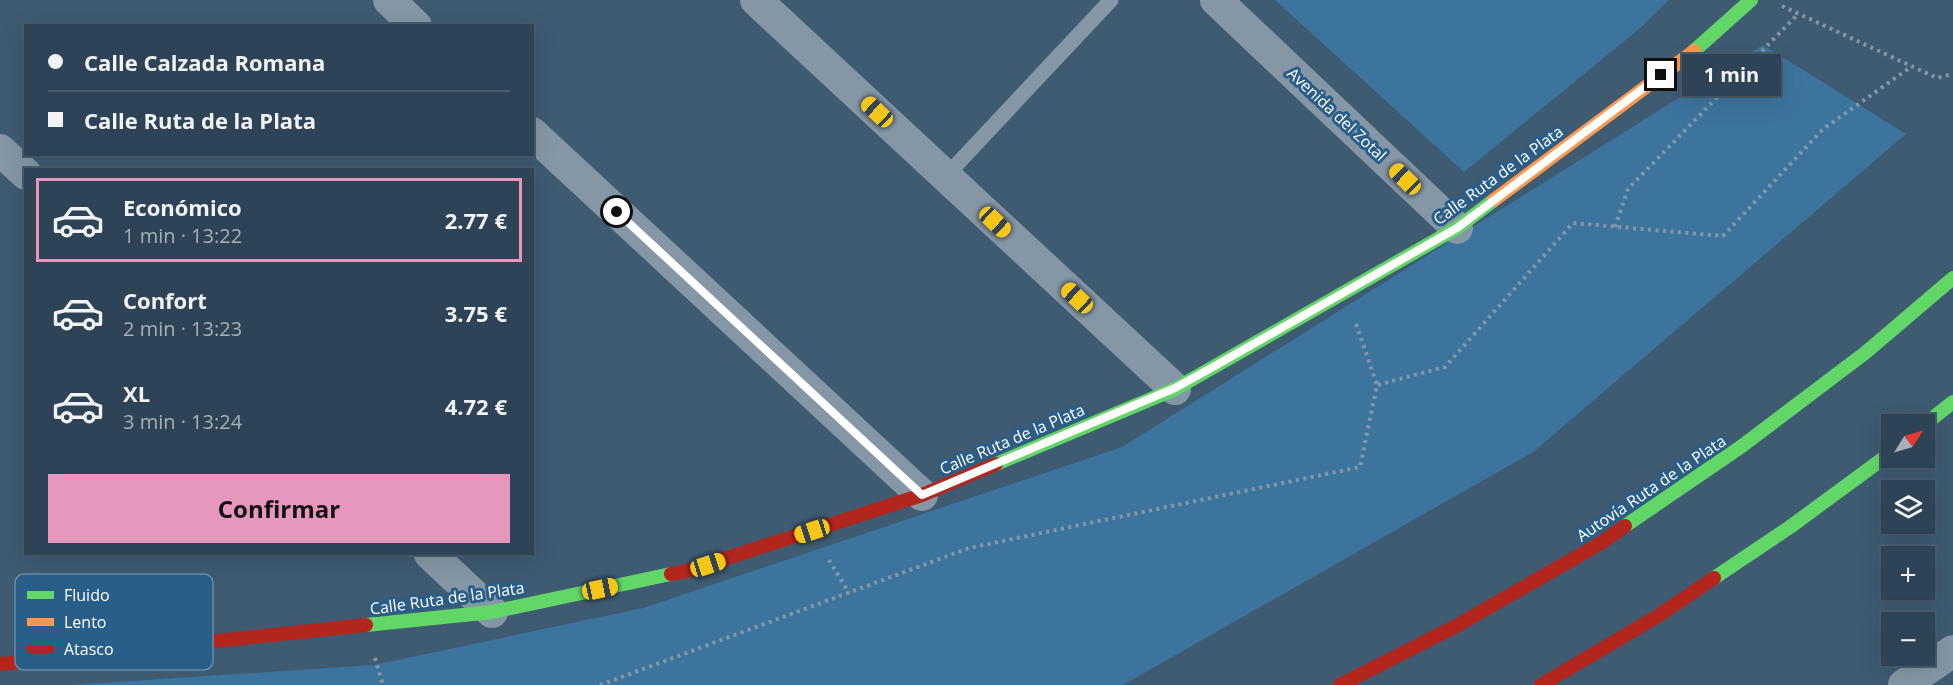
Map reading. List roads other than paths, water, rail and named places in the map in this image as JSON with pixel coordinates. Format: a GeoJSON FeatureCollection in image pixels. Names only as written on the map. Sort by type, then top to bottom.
{"type":"FeatureCollection","features":[{"type":"Feature","properties":{"kind":"main road","name":"Calle Ruta de la Plata"},"geometry":{"type":"LineString","coordinates":[[213,641],[492,612],[687,571],[922,495],[1175,388],[1457,228],[1698,48],[1751,0]]}},
{"type":"Feature","properties":{"kind":"main road","name":"Autovía Ruta de la Plata"},"geometry":{"type":"LineString","coordinates":[[1340,685],[1458,625],[1600,543],[1742,446],[1865,354],[1953,278]]}},
{"type":"Feature","properties":{"kind":"main road"},"geometry":{"type":"LineString","coordinates":[[1935,416],[1953,402]]}},
{"type":"Feature","properties":{"kind":"main road"},"geometry":{"type":"LineString","coordinates":[[1540,685],[1658,616],[1790,527],[1881,460]]}},
{"type":"Feature","properties":{"kind":"main road","name":"Calle Ruta de la Plata"},"geometry":{"type":"LineString","coordinates":[[0,664],[15,662]]}},
{"type":"Feature","properties":{"kind":"street"},"geometry":{"type":"LineString","coordinates":[[389,0],[414,24]]}},
{"type":"Feature","properties":{"kind":"street"},"geometry":{"type":"LineString","coordinates":[[756,0],[1175,388]]}},
{"type":"Feature","properties":{"kind":"street","name":"Avenida del Zotal"},"geometry":{"type":"LineString","coordinates":[[1216,0],[1457,228]]}},
{"type":"Feature","properties":{"kind":"street"},"geometry":{"type":"LineString","coordinates":[[534,136],[922,495]]}},
{"type":"Feature","properties":{"kind":"street"},"geometry":{"type":"LineString","coordinates":[[0,150],[24,172]]}},
{"type":"Feature","properties":{"kind":"street"},"geometry":{"type":"LineString","coordinates":[[431,555],[492,612]]}},
{"type":"Feature","properties":{"kind":"street"},"geometry":{"type":"LineString","coordinates":[[1904,685],[1953,651]]}},
{"type":"Feature","properties":{"kind":"lane"},"geometry":{"type":"LineString","coordinates":[[946,176],[1111,0]]}}]}
